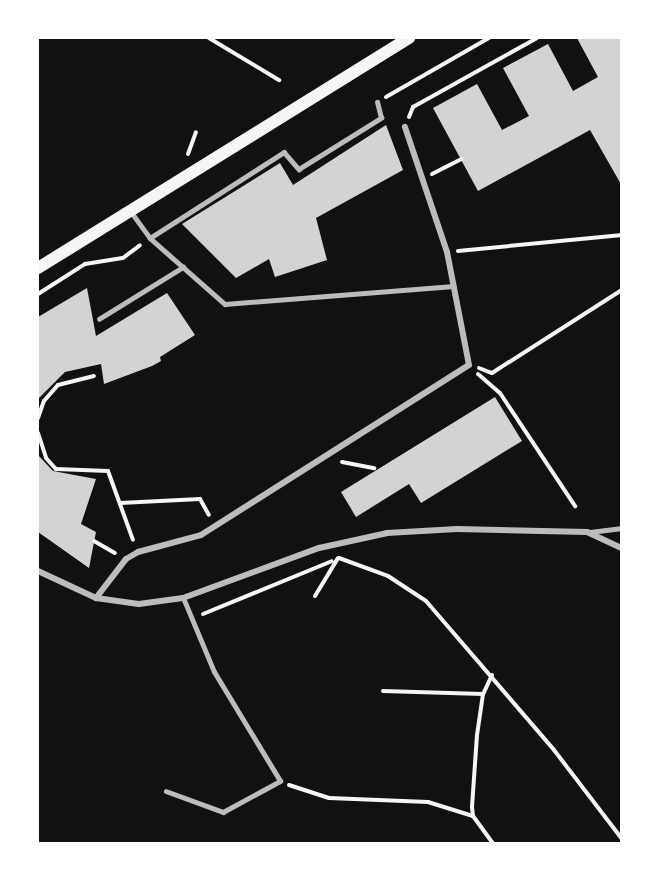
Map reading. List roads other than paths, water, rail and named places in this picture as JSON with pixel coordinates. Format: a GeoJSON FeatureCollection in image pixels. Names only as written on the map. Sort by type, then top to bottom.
{"type":"FeatureCollection","features":[{"type":"Feature","properties":{"kind":"main road"},"geometry":{"type":"LineString","coordinates":[[38,268],[409,38]]}},
{"type":"Feature","properties":{"kind":"street"},"geometry":{"type":"LineString","coordinates":[[96,598],[126,560],[138,552],[185,541],[216,525],[469,365],[447,252],[405,127]]}},
{"type":"Feature","properties":{"kind":"street"},"geometry":{"type":"LineString","coordinates":[[38,572],[96,598],[139,604],[183,598],[319,548],[387,533],[457,529],[587,532],[621,548]]}},
{"type":"Feature","properties":{"kind":"lane"},"geometry":{"type":"LineString","coordinates":[[150,238],[284,152],[299,169],[381,118],[377,102]]}},
{"type":"Feature","properties":{"kind":"lane"},"geometry":{"type":"LineString","coordinates":[[130,210],[150,238],[225,304],[453,286]]}},
{"type":"Feature","properties":{"kind":"lane"},"geometry":{"type":"LineString","coordinates":[[99,320],[183,267]]}},
{"type":"Feature","properties":{"kind":"lane"},"geometry":{"type":"LineString","coordinates":[[587,532],[621,528]]}},
{"type":"Feature","properties":{"kind":"lane"},"geometry":{"type":"LineString","coordinates":[[166,791],[224,812],[280,781],[214,672],[183,598]]}}]}
